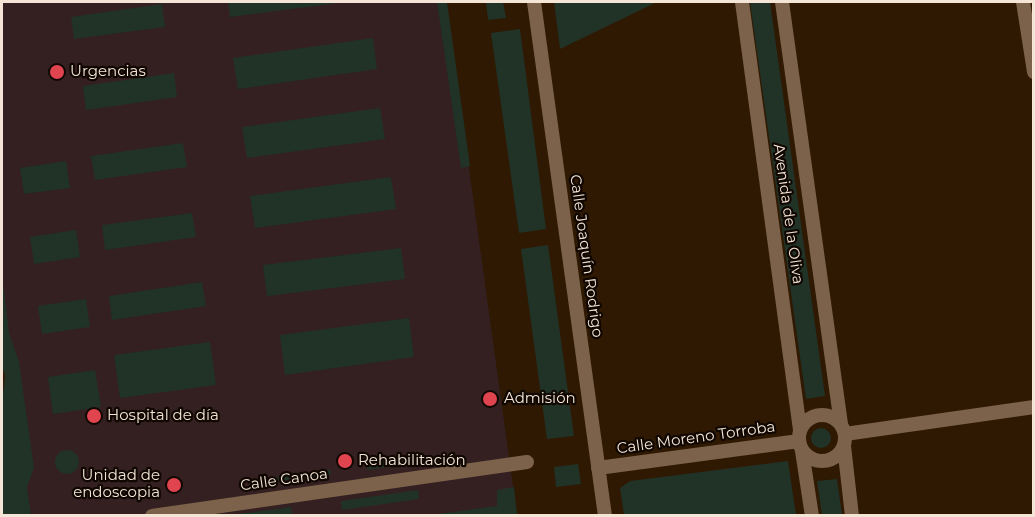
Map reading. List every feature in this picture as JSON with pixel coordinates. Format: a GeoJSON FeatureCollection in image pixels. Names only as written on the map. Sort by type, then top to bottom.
{"type":"FeatureCollection","features":[{"type":"Feature","properties":{"kind":"street","name":"Calle Joaquín Rodrigo"},"geometry":{"type":"LineString","coordinates":[[534,2],[606,516]]}},
{"type":"Feature","properties":{"kind":"street","name":"Avenida de la Oliva"},"geometry":{"type":"LineString","coordinates":[[742,2],[812,516]]}},
{"type":"Feature","properties":{"kind":"street","name":"Avenida de la Oliva"},"geometry":{"type":"LineString","coordinates":[[782,2],[844,435],[852,516]]}},
{"type":"Feature","properties":{"kind":"street"},"geometry":{"type":"LineString","coordinates":[[1023,2],[1034,72]]}},
{"type":"Feature","properties":{"kind":"street"},"geometry":{"type":"LineString","coordinates":[[844,435],[1034,407]]}},
{"type":"Feature","properties":{"kind":"street"},"geometry":{"type":"LineString","coordinates":[[818,414],[831,416],[844,435],[836,456],[825,461],[812,459],[800,441],[807,420],[818,414]]}},
{"type":"Feature","properties":{"kind":"street","name":"Calle Moreno Torroba"},"geometry":{"type":"LineString","coordinates":[[598,468],[800,441]]}},
{"type":"Feature","properties":{"kind":"street","name":"Calle Canoa"},"geometry":{"type":"LineString","coordinates":[[152,516],[528,465],[183,516]]}},
{"type":"Feature","properties":{"kind":"shaded area"},"geometry":{"type":"Polygon","coordinates":[[[2,2],[446,2],[517,515],[2,515],[2,404],[5,376],[2,366],[2,2]]]}},
{"type":"Feature","properties":{"kind":"green space"},"geometry":{"type":"Polygon","coordinates":[[[228,2],[346,2],[230,17],[228,2]]]}},
{"type":"Feature","properties":{"kind":"green space"},"geometry":{"type":"Polygon","coordinates":[[[437,2],[447,2],[470,166],[461,168],[437,2]]]}},
{"type":"Feature","properties":{"kind":"green space"},"geometry":{"type":"Polygon","coordinates":[[[486,2],[503,2],[506,18],[488,20],[486,2]]]}},
{"type":"Feature","properties":{"kind":"green space"},"geometry":{"type":"Polygon","coordinates":[[[554,2],[657,2],[560,49],[554,2]]]}},
{"type":"Feature","properties":{"kind":"green space"},"geometry":{"type":"Polygon","coordinates":[[[750,2],[770,2],[825,396],[806,399],[750,2]]]}},
{"type":"Feature","properties":{"kind":"green space"},"geometry":{"type":"Polygon","coordinates":[[[162,4],[165,27],[74,39],[71,17],[162,4]]]}},
{"type":"Feature","properties":{"kind":"green space"},"geometry":{"type":"Polygon","coordinates":[[[520,29],[546,229],[519,233],[491,33],[520,29]]]}},
{"type":"Feature","properties":{"kind":"green space"},"geometry":{"type":"Polygon","coordinates":[[[373,38],[377,69],[238,89],[233,58],[373,38]]]}},
{"type":"Feature","properties":{"kind":"green space"},"geometry":{"type":"Polygon","coordinates":[[[174,73],[177,97],[86,110],[83,86],[174,73]]]}},
{"type":"Feature","properties":{"kind":"green space"},"geometry":{"type":"Polygon","coordinates":[[[380,108],[385,139],[247,158],[242,127],[380,108]]]}},
{"type":"Feature","properties":{"kind":"green space"},"geometry":{"type":"Polygon","coordinates":[[[183,143],[187,167],[95,180],[91,156],[183,143]]]}},
{"type":"Feature","properties":{"kind":"green space"},"geometry":{"type":"Polygon","coordinates":[[[66,161],[70,188],[24,194],[20,168],[66,161]]]}},
{"type":"Feature","properties":{"kind":"green space"},"geometry":{"type":"Polygon","coordinates":[[[391,177],[396,209],[255,228],[250,196],[391,177]]]}},
{"type":"Feature","properties":{"kind":"green space"},"geometry":{"type":"Polygon","coordinates":[[[192,213],[196,237],[105,250],[102,225],[192,213]]]}},
{"type":"Feature","properties":{"kind":"green space"},"geometry":{"type":"Polygon","coordinates":[[[76,230],[80,257],[34,264],[30,237],[76,230]]]}},
{"type":"Feature","properties":{"kind":"green space"},"geometry":{"type":"Polygon","coordinates":[[[548,245],[574,436],[547,439],[521,249],[548,245]]]}},
{"type":"Feature","properties":{"kind":"green space"},"geometry":{"type":"Polygon","coordinates":[[[401,248],[405,279],[267,296],[263,265],[401,248]]]}},
{"type":"Feature","properties":{"kind":"green space"},"geometry":{"type":"Polygon","coordinates":[[[2,274],[9,333],[19,362],[34,468],[27,487],[31,515],[2,515],[2,404],[5,376],[2,366],[2,274]]]}},
{"type":"Feature","properties":{"kind":"green space"},"geometry":{"type":"Polygon","coordinates":[[[202,282],[206,306],[112,320],[109,296],[202,282]]]}},
{"type":"Feature","properties":{"kind":"green space"},"geometry":{"type":"Polygon","coordinates":[[[86,299],[90,327],[42,334],[38,306],[86,299]]]}},
{"type":"Feature","properties":{"kind":"green space"},"geometry":{"type":"Polygon","coordinates":[[[409,318],[414,357],[285,375],[280,335],[409,318]]]}},
{"type":"Feature","properties":{"kind":"green space"},"geometry":{"type":"Polygon","coordinates":[[[210,342],[216,385],[120,398],[114,355],[210,342]]]}},
{"type":"Feature","properties":{"kind":"green space"},"geometry":{"type":"Polygon","coordinates":[[[95,370],[101,407],[53,414],[48,377],[95,370]]]}},
{"type":"Feature","properties":{"kind":"green space"},"geometry":{"type":"Polygon","coordinates":[[[821,428],[828,431],[831,438],[828,445],[821,448],[814,445],[811,438],[814,431],[821,428]]]}},
{"type":"Feature","properties":{"kind":"green space"},"geometry":{"type":"Polygon","coordinates":[[[62,450],[72,450],[79,457],[79,467],[72,474],[62,474],[55,467],[55,457],[62,450]]]}},
{"type":"Feature","properties":{"kind":"green space"},"geometry":{"type":"Polygon","coordinates":[[[413,457],[414,463],[367,470],[366,464],[413,457]]]}},
{"type":"Feature","properties":{"kind":"green space"},"geometry":{"type":"Polygon","coordinates":[[[788,461],[796,515],[624,515],[620,488],[630,481],[788,461]]]}},
{"type":"Feature","properties":{"kind":"green space"},"geometry":{"type":"Polygon","coordinates":[[[578,464],[581,484],[556,487],[554,467],[578,464]]]}},
{"type":"Feature","properties":{"kind":"green space"},"geometry":{"type":"Polygon","coordinates":[[[330,470],[331,475],[264,483],[263,479],[330,470]]]}},
{"type":"Feature","properties":{"kind":"green space"},"geometry":{"type":"Polygon","coordinates":[[[837,479],[842,515],[822,515],[817,481],[837,479]]]}},
{"type":"Feature","properties":{"kind":"green space"},"geometry":{"type":"Polygon","coordinates":[[[514,487],[517,515],[430,515],[497,506],[497,490],[514,487]]]}},
{"type":"Feature","properties":{"kind":"green space"},"geometry":{"type":"Polygon","coordinates":[[[418,490],[419,499],[342,510],[341,501],[418,490]]]}},
{"type":"Feature","properties":{"kind":"green space"},"geometry":{"type":"Polygon","coordinates":[[[291,507],[292,514],[231,515],[291,507]]]}},
{"type":"Feature","properties":{"kind":"place","name":"Urgencias"},"geometry":{"type":"Point","coordinates":[57,72]}},
{"type":"Feature","properties":{"kind":"place","name":"Admisión"},"geometry":{"type":"Point","coordinates":[490,399]}},
{"type":"Feature","properties":{"kind":"place","name":"Hospital de día"},"geometry":{"type":"Point","coordinates":[94,416]}},
{"type":"Feature","properties":{"kind":"place","name":"Rehabilitación"},"geometry":{"type":"Point","coordinates":[345,461]}},
{"type":"Feature","properties":{"kind":"place","name":"Unidad de endoscopia"},"geometry":{"type":"Point","coordinates":[174,485]}}]}
